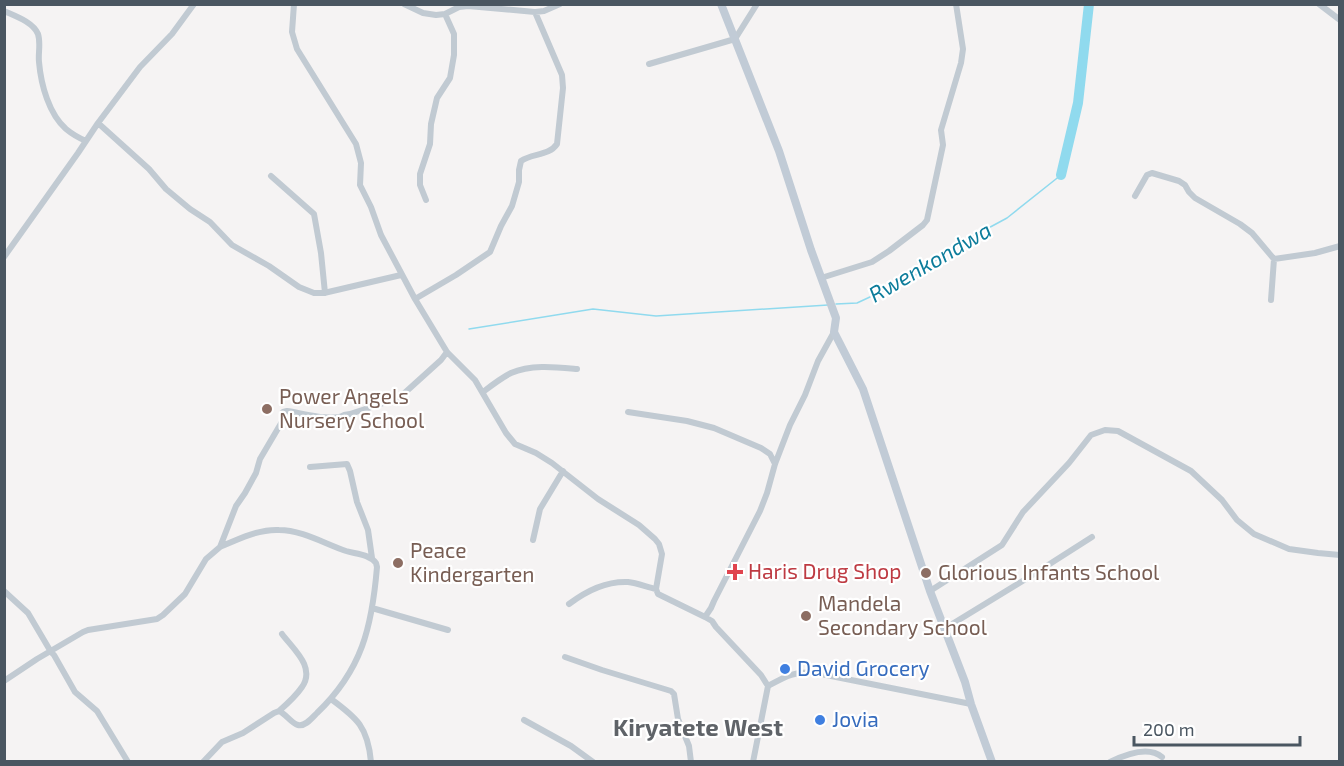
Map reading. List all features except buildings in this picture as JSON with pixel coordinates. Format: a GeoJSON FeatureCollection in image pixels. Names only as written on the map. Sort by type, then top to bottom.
{"type":"FeatureCollection","features":[{"type":"Feature","properties":{"kind":"street"},"geometry":{"type":"LineString","coordinates":[[4,257],[98,123],[146,60],[172,34],[194,4]]}},
{"type":"Feature","properties":{"kind":"street"},"geometry":{"type":"LineString","coordinates":[[294,4],[292,32],[297,49],[356,144],[361,163],[360,185],[381,235],[415,299],[447,352],[475,381],[514,444],[544,457],[598,500],[639,525],[655,539],[662,554],[656,589],[658,594],[712,621],[764,679],[768,686],[753,762]]}},
{"type":"Feature","properties":{"kind":"street"},"geometry":{"type":"LineString","coordinates":[[404,4],[428,14],[445,14],[468,5],[536,12],[561,4]]}},
{"type":"Feature","properties":{"kind":"street"},"geometry":{"type":"LineString","coordinates":[[705,617],[760,511],[775,464],[818,361],[834,332],[836,318],[779,151],[721,4]]}},
{"type":"Feature","properties":{"kind":"street"},"geometry":{"type":"LineString","coordinates":[[649,64],[735,39],[757,4]]}},
{"type":"Feature","properties":{"kind":"street"},"geometry":{"type":"LineString","coordinates":[[821,278],[877,259],[927,220],[943,145],[941,130],[963,49],[956,4]]}},
{"type":"Feature","properties":{"kind":"street"},"geometry":{"type":"LineString","coordinates":[[1319,4],[1340,20]]}},
{"type":"Feature","properties":{"kind":"street"},"geometry":{"type":"LineString","coordinates":[[4,11],[28,24],[38,34],[40,75],[49,102],[62,125],[86,141]]}},
{"type":"Feature","properties":{"kind":"street"},"geometry":{"type":"LineString","coordinates":[[415,299],[486,256],[512,206],[519,182],[521,161],[529,156],[551,151],[557,144],[562,75],[536,12]]}},
{"type":"Feature","properties":{"kind":"street"},"geometry":{"type":"LineString","coordinates":[[426,201],[420,185],[420,174],[430,144],[431,124],[437,98],[450,78],[454,55],[454,34],[445,14]]}},
{"type":"Feature","properties":{"kind":"street"},"geometry":{"type":"LineString","coordinates":[[98,123],[149,169],[162,185],[190,209],[210,222],[235,247],[269,266],[299,287],[326,293],[402,275]]}},
{"type":"Feature","properties":{"kind":"street"},"geometry":{"type":"LineString","coordinates":[[1135,196],[1149,173],[1179,181],[1195,198],[1246,228],[1274,259],[1271,300]]}},
{"type":"Feature","properties":{"kind":"street"},"geometry":{"type":"LineString","coordinates":[[271,176],[314,214],[326,293]]}},
{"type":"Feature","properties":{"kind":"street"},"geometry":{"type":"LineString","coordinates":[[1274,259],[1340,246]]}},
{"type":"Feature","properties":{"kind":"street"},"geometry":{"type":"LineString","coordinates":[[834,332],[863,389],[930,591],[965,682],[992,762]]}},
{"type":"Feature","properties":{"kind":"street"},"geometry":{"type":"LineString","coordinates":[[220,547],[236,506],[256,473],[260,459],[283,420],[284,412],[339,418],[399,398],[447,352]]}},
{"type":"Feature","properties":{"kind":"street"},"geometry":{"type":"LineString","coordinates":[[483,392],[518,370],[547,367],[577,369]]}},
{"type":"Feature","properties":{"kind":"street"},"geometry":{"type":"LineString","coordinates":[[628,412],[687,421],[714,428],[761,448],[770,454],[775,464]]}},
{"type":"Feature","properties":{"kind":"street"},"geometry":{"type":"LineString","coordinates":[[930,591],[1002,545],[1023,512],[1069,463],[1091,435],[1105,430],[1118,431],[1191,471],[1222,500],[1237,520],[1254,534],[1289,549],[1340,555]]}},
{"type":"Feature","properties":{"kind":"street"},"geometry":{"type":"LineString","coordinates":[[310,467],[347,464],[357,502],[368,530],[372,558]]}},
{"type":"Feature","properties":{"kind":"street"},"geometry":{"type":"LineString","coordinates":[[533,540],[540,509],[562,471]]}},
{"type":"Feature","properties":{"kind":"street"},"geometry":{"type":"LineString","coordinates":[[4,681],[88,630],[153,620],[163,615],[185,594],[206,559],[220,547],[260,532],[279,530],[293,532],[348,552],[372,558],[377,567],[372,608],[355,664],[344,683],[331,699],[302,725],[296,724],[279,711]]}},
{"type":"Feature","properties":{"kind":"street"},"geometry":{"type":"LineString","coordinates":[[944,629],[1092,537]]}},
{"type":"Feature","properties":{"kind":"street"},"geometry":{"type":"LineString","coordinates":[[568,604],[591,589],[613,583],[630,582],[656,589]]}},
{"type":"Feature","properties":{"kind":"street"},"geometry":{"type":"LineString","coordinates":[[4,591],[28,613],[75,692],[97,711],[128,762]]}},
{"type":"Feature","properties":{"kind":"street"},"geometry":{"type":"LineString","coordinates":[[372,608],[448,630]]}},
{"type":"Feature","properties":{"kind":"street"},"geometry":{"type":"LineString","coordinates":[[203,762],[222,742],[243,733],[279,711],[302,688],[307,678],[304,663],[282,634]]}},
{"type":"Feature","properties":{"kind":"street"},"geometry":{"type":"LineString","coordinates":[[565,657],[671,691],[674,694],[678,719],[689,746],[691,762]]}},
{"type":"Feature","properties":{"kind":"street"},"geometry":{"type":"LineString","coordinates":[[768,686],[793,673],[802,671],[971,704]]}},
{"type":"Feature","properties":{"kind":"street"},"geometry":{"type":"LineString","coordinates":[[331,699],[354,716],[360,724],[367,738],[371,762]]}},
{"type":"Feature","properties":{"kind":"street"},"geometry":{"type":"LineString","coordinates":[[524,720],[572,746],[594,762]]}},
{"type":"Feature","properties":{"kind":"street"},"geometry":{"type":"LineString","coordinates":[[1110,762],[1126,754],[1142,752],[1154,752],[1161,756]]}},
{"type":"Feature","properties":{"kind":"waterway","name":"Rwenkondwa"},"geometry":{"type":"LineString","coordinates":[[1061,175],[1078,103],[1089,4]]}},
{"type":"Feature","properties":{"kind":"waterway","name":"Rwenkondwa"},"geometry":{"type":"LineString","coordinates":[[836,304],[857,303],[913,277],[957,245],[1007,218],[1061,175]]}},
{"type":"Feature","properties":{"kind":"waterway","name":"Rwenkondwa"},"geometry":{"type":"LineString","coordinates":[[469,329],[593,309],[656,316],[828,305]]}},
{"type":"Feature","properties":{"kind":"place","name":"Power Angels Nursery School"},"geometry":{"type":"Point","coordinates":[267,409]}},
{"type":"Feature","properties":{"kind":"place","name":"Peace Kindergarten"},"geometry":{"type":"Point","coordinates":[398,563]}},
{"type":"Feature","properties":{"kind":"place","name":"Haris Drug Shop"},"geometry":{"type":"Point","coordinates":[735,572]}},
{"type":"Feature","properties":{"kind":"place","name":"Glorious Infants School"},"geometry":{"type":"Point","coordinates":[926,573]}},
{"type":"Feature","properties":{"kind":"place","name":"Mandela Secondary School"},"geometry":{"type":"Point","coordinates":[806,616]}},
{"type":"Feature","properties":{"kind":"place","name":"David Grocery"},"geometry":{"type":"Point","coordinates":[785,669]}},
{"type":"Feature","properties":{"kind":"place","name":"Jovia"},"geometry":{"type":"Point","coordinates":[820,720]}},
{"type":"Feature","properties":{"kind":"district","name":"Kiryatete West"},"geometry":{"type":"Point","coordinates":[698,728]}}]}
